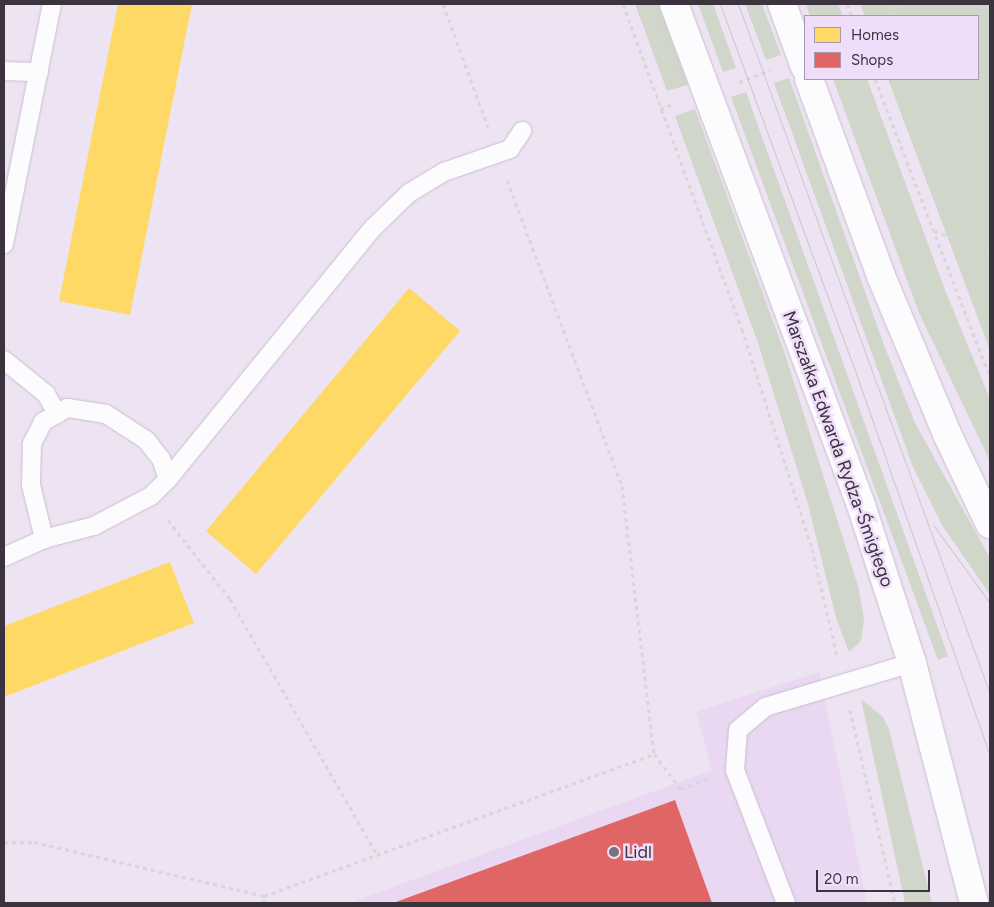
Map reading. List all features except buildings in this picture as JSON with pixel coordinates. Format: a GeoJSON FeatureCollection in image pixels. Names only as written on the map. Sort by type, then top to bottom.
{"type":"FeatureCollection","features":[{"type":"Feature","properties":{"kind":"street","name":"Marszałka Edwarda Rydza-Śmigłego"},"geometry":{"type":"LineString","coordinates":[[674,4],[861,505],[912,663],[974,903]]}},
{"type":"Feature","properties":{"kind":"street"},"geometry":{"type":"LineString","coordinates":[[782,4],[804,64]]}},
{"type":"Feature","properties":{"kind":"street"},"geometry":{"type":"LineString","coordinates":[[809,80],[881,276],[947,434],[990,524]]}},
{"type":"Feature","properties":{"kind":"lane"},"geometry":{"type":"LineString","coordinates":[[4,244],[52,4]]}},
{"type":"Feature","properties":{"kind":"lane"},"geometry":{"type":"LineString","coordinates":[[4,71],[39,72]]}},
{"type":"Feature","properties":{"kind":"lane"},"geometry":{"type":"LineString","coordinates":[[4,557],[44,540],[94,526],[151,496],[168,479],[373,228],[391,210],[409,193],[444,172],[510,149],[522,131]]}},
{"type":"Feature","properties":{"kind":"lane"},"geometry":{"type":"LineString","coordinates":[[4,360],[46,394],[57,414]]}},
{"type":"Feature","properties":{"kind":"lane"},"geometry":{"type":"LineString","coordinates":[[44,540],[32,485],[32,444],[43,422],[67,408],[106,414],[146,440],[161,459],[168,479]]}},
{"type":"Feature","properties":{"kind":"lane"},"geometry":{"type":"LineString","coordinates":[[786,903],[735,770],[738,730],[765,707],[843,682],[912,663]]}},
{"type":"Feature","properties":{"kind":"path"},"geometry":{"type":"LineString","coordinates":[[443,4],[497,154],[622,486],[654,754],[680,789],[735,770]]}},
{"type":"Feature","properties":{"kind":"path"},"geometry":{"type":"LineString","coordinates":[[623,4],[742,329],[812,549],[895,903]]}},
{"type":"Feature","properties":{"kind":"path"},"geometry":{"type":"LineString","coordinates":[[891,15],[898,4]]}},
{"type":"Feature","properties":{"kind":"path"},"geometry":{"type":"LineString","coordinates":[[875,80],[990,377]]}},
{"type":"Feature","properties":{"kind":"path"},"geometry":{"type":"LineString","coordinates":[[933,231],[990,250]]}},
{"type":"Feature","properties":{"kind":"path"},"geometry":{"type":"LineString","coordinates":[[151,496],[230,599],[378,856]]}},
{"type":"Feature","properties":{"kind":"path"},"geometry":{"type":"LineString","coordinates":[[4,842],[34,842],[264,896],[654,754]]}},
{"type":"Feature","properties":{"kind":"path"},"geometry":{"type":"LineString","coordinates":[[264,896],[264,903]]}},
{"type":"Feature","properties":{"kind":"shaded area"},"geometry":{"type":"Polygon","coordinates":[[[635,4],[658,4],[688,85],[667,91],[635,4]]]}},
{"type":"Feature","properties":{"kind":"shaded area"},"geometry":{"type":"Polygon","coordinates":[[[698,4],[713,4],[736,68],[723,72],[698,4]]]}},
{"type":"Feature","properties":{"kind":"shaded area"},"geometry":{"type":"Polygon","coordinates":[[[745,4],[762,4],[781,55],[766,60],[745,4]]]}},
{"type":"Feature","properties":{"kind":"shaded area"},"geometry":{"type":"Polygon","coordinates":[[[806,4],[838,4],[843,15],[810,15],[806,4]]]}},
{"type":"Feature","properties":{"kind":"shaded area"},"geometry":{"type":"Polygon","coordinates":[[[860,4],[990,4],[990,350],[888,80],[979,80],[979,15],[865,15],[860,4]]]}},
{"type":"Feature","properties":{"kind":"shaded area"},"geometry":{"type":"Polygon","coordinates":[[[789,78],[884,345],[915,423],[990,558],[990,595],[942,525],[913,467],[774,83],[789,78]]]}},
{"type":"Feature","properties":{"kind":"shaded area"},"geometry":{"type":"Polygon","coordinates":[[[833,80],[867,80],[945,290],[990,399],[990,461],[919,313],[833,80]]]}},
{"type":"Feature","properties":{"kind":"shaded area"},"geometry":{"type":"Polygon","coordinates":[[[746,92],[948,656],[938,660],[731,97],[746,92]]]}},
{"type":"Feature","properties":{"kind":"shaded area"},"geometry":{"type":"Polygon","coordinates":[[[695,109],[784,351],[859,589],[864,620],[861,641],[849,652],[836,618],[808,504],[758,343],[675,116],[695,109]]]}},
{"type":"Feature","properties":{"kind":"shaded area"},"geometry":{"type":"Polygon","coordinates":[[[819,672],[867,903],[350,903],[712,770],[696,712],[819,672]]]}},
{"type":"Feature","properties":{"kind":"shaded area"},"geometry":{"type":"Polygon","coordinates":[[[861,699],[883,717],[889,729],[932,903],[905,903],[861,699]]]}},
{"type":"Feature","properties":{"kind":"tram line"},"geometry":{"type":"LineString","coordinates":[[720,4],[852,362],[990,755]]}},
{"type":"Feature","properties":{"kind":"tram line"},"geometry":{"type":"LineString","coordinates":[[738,4],[990,694]]}},
{"type":"Feature","properties":{"kind":"tram line"},"geometry":{"type":"LineString","coordinates":[[934,526],[990,603]]}},
{"type":"Feature","properties":{"kind":"place","name":"Lidl"},"geometry":{"type":"Point","coordinates":[614,852]}}]}
